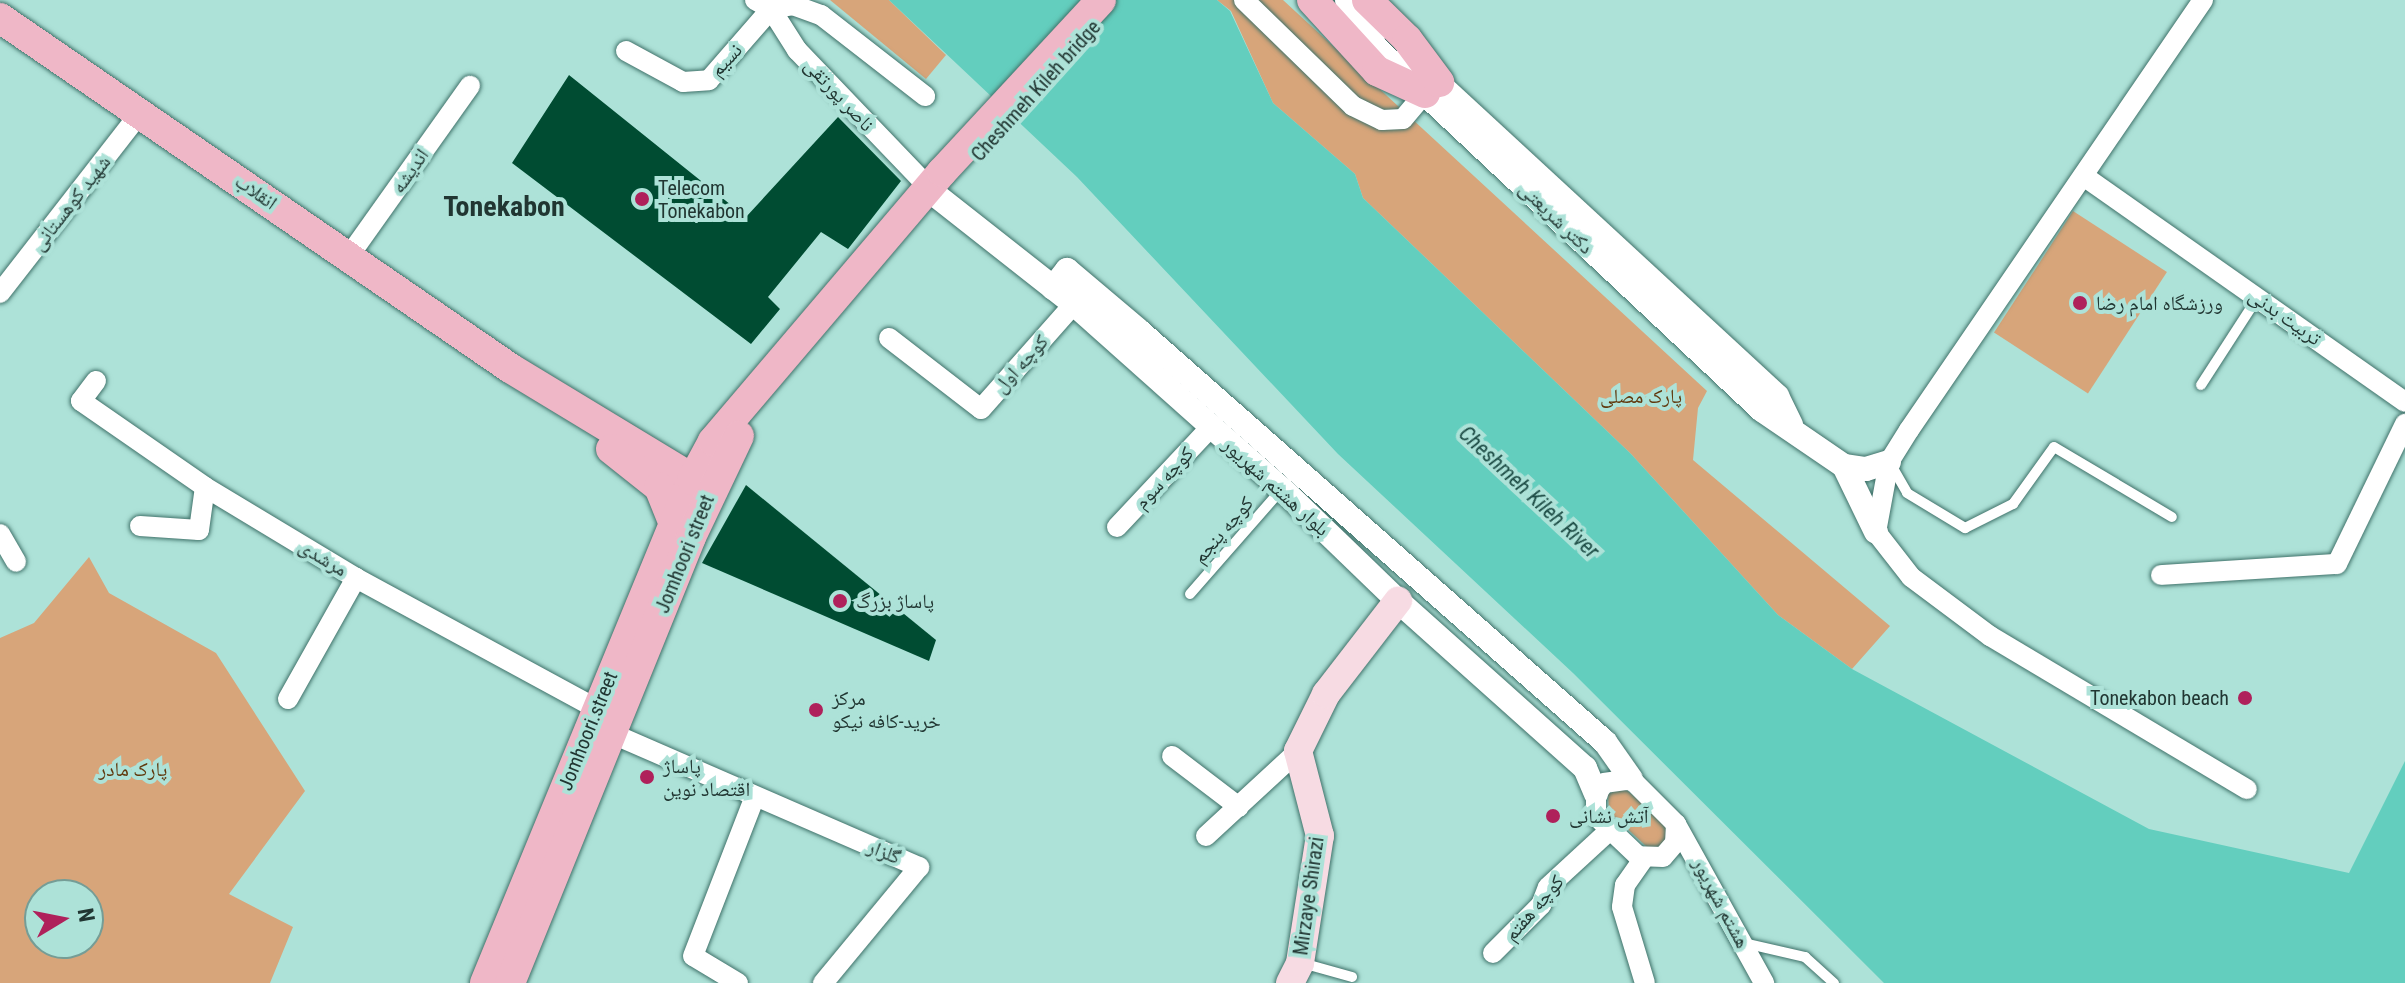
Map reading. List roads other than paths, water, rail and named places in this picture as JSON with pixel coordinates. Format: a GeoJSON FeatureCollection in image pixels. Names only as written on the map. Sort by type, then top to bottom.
{"type":"FeatureCollection","features":[{"type":"Feature","properties":{"kind":"main road","name":"Cheshmeh Kileh bridge"},"geometry":{"type":"LineString","coordinates":[[940,185],[1101,0]]}},
{"type":"Feature","properties":{"kind":"main road","name":"Cheshmeh Kileh bridge"},"geometry":{"type":"LineString","coordinates":[[940,185],[1119,0]]}},
{"type":"Feature","properties":{"kind":"main road"},"geometry":{"type":"LineString","coordinates":[[1312,0],[1377,71],[1432,88]]}},
{"type":"Feature","properties":{"kind":"main road"},"geometry":{"type":"LineString","coordinates":[[1367,0],[1407,39],[1432,88]]}},
{"type":"Feature","properties":{"kind":"main road","name":"انقلاب"},"geometry":{"type":"LineString","coordinates":[[0,18],[510,368],[702,485]]}},
{"type":"Feature","properties":{"kind":"main road","name":"Jomhoori street"},"geometry":{"type":"LineString","coordinates":[[510,983],[605,722],[702,485],[741,404],[940,185]]}},
{"type":"Feature","properties":{"kind":"main road","name":"انقلاب"},"geometry":{"type":"LineString","coordinates":[[510,368],[659,487],[674,524]]}},
{"type":"Feature","properties":{"kind":"main road","name":"Jomhoori.street"},"geometry":{"type":"LineString","coordinates":[[485,983],[605,722],[674,524],[702,485]]}},
{"type":"Feature","properties":{"kind":"main road"},"geometry":{"type":"LineString","coordinates":[[1298,751],[1326,694],[1398,601]]}},
{"type":"Feature","properties":{"kind":"main road","name":"Mirzaye Shirazi"},"geometry":{"type":"LineString","coordinates":[[1295,973],[1320,836],[1298,751]]}},
{"type":"Feature","properties":{"kind":"street"},"geometry":{"type":"LineString","coordinates":[[1244,0],[1353,106],[1382,120],[1403,119],[1432,88]]}},
{"type":"Feature","properties":{"kind":"street","name":"دکتر شریعتی"},"geometry":{"type":"LineString","coordinates":[[1329,0],[1432,88]]}},
{"type":"Feature","properties":{"kind":"street","name":"دکتر شریعتی"},"geometry":{"type":"LineString","coordinates":[[1347,0],[1432,88],[1614,259],[1777,396],[1791,425],[1844,466],[1876,532]]}},
{"type":"Feature","properties":{"kind":"street"},"geometry":{"type":"LineString","coordinates":[[2203,0],[1889,462],[1876,532],[1911,577],[1990,636],[2247,789]]}},
{"type":"Feature","properties":{"kind":"street","name":"ناصر پورتقی"},"geometry":{"type":"LineString","coordinates":[[763,5],[797,50],[940,185]]}},
{"type":"Feature","properties":{"kind":"street"},"geometry":{"type":"LineString","coordinates":[[763,5],[793,5],[821,15],[925,96]]}},
{"type":"Feature","properties":{"kind":"street","name":"نسیم"},"geometry":{"type":"LineString","coordinates":[[626,51],[683,82],[709,80],[763,5]]}},
{"type":"Feature","properties":{"kind":"street","name":"اندیشه"},"geometry":{"type":"LineString","coordinates":[[349,256],[470,86]]}},
{"type":"Feature","properties":{"kind":"street","name":"شهید کوهستانی"},"geometry":{"type":"LineString","coordinates":[[0,293],[141,112]]}},
{"type":"Feature","properties":{"kind":"street","name":"تربیت بدنی"},"geometry":{"type":"LineString","coordinates":[[2085,177],[2405,402]]}},
{"type":"Feature","properties":{"kind":"street","name":"بلوار هشتم شهریور"},"geometry":{"type":"LineString","coordinates":[[940,185],[1060,279],[1605,742],[1631,779]]}},
{"type":"Feature","properties":{"kind":"street","name":"بلوار هشتم شهریور"},"geometry":{"type":"LineString","coordinates":[[1060,279],[1074,304],[1282,489],[1398,601],[1585,768],[1596,794]]}},
{"type":"Feature","properties":{"kind":"street","name":"کوچه اول"},"geometry":{"type":"LineString","coordinates":[[889,338],[981,409],[1074,304]]}},
{"type":"Feature","properties":{"kind":"street","name":"مرشدی"},"geometry":{"type":"LineString","coordinates":[[96,381],[81,401],[205,487],[605,722]]}},
{"type":"Feature","properties":{"kind":"street"},"geometry":{"type":"LineString","coordinates":[[2161,575],[2337,564],[2405,424]]}},
{"type":"Feature","properties":{"kind":"street","name":"کوچه سوم"},"geometry":{"type":"LineString","coordinates":[[1117,527],[1210,428]]}},
{"type":"Feature","properties":{"kind":"street"},"geometry":{"type":"LineString","coordinates":[[1844,466],[1866,469],[1889,462]]}},
{"type":"Feature","properties":{"kind":"street"},"geometry":{"type":"LineString","coordinates":[[140,526],[199,530],[205,487]]}},
{"type":"Feature","properties":{"kind":"street"},"geometry":{"type":"LineString","coordinates":[[0,534],[16,562]]}},
{"type":"Feature","properties":{"kind":"street"},"geometry":{"type":"LineString","coordinates":[[288,699],[356,578]]}},
{"type":"Feature","properties":{"kind":"street","name":"گلزار"},"geometry":{"type":"LineString","coordinates":[[605,722],[754,799],[919,867],[823,983]]}},
{"type":"Feature","properties":{"kind":"street"},"geometry":{"type":"LineString","coordinates":[[1206,836],[1298,751]]}},
{"type":"Feature","properties":{"kind":"street"},"geometry":{"type":"LineString","coordinates":[[1172,756],[1239,807]]}},
{"type":"Feature","properties":{"kind":"street"},"geometry":{"type":"LineString","coordinates":[[1631,779],[1610,780],[1596,794],[1596,816],[1644,858]]}},
{"type":"Feature","properties":{"kind":"street","name":"هشتم شهریور"},"geometry":{"type":"LineString","coordinates":[[1631,779],[1676,824],[1764,983]]}},
{"type":"Feature","properties":{"kind":"street"},"geometry":{"type":"LineString","coordinates":[[738,983],[693,956],[754,799]]}},
{"type":"Feature","properties":{"kind":"street"},"geometry":{"type":"LineString","coordinates":[[1645,983],[1622,907],[1625,885],[1644,858],[1668,853],[1677,837],[1676,824]]}},
{"type":"Feature","properties":{"kind":"street","name":"کوچه هفتم"},"geometry":{"type":"LineString","coordinates":[[1493,953],[1541,905],[1548,887],[1610,830]]}},
{"type":"Feature","properties":{"kind":"lane"},"geometry":{"type":"LineString","coordinates":[[2201,385],[2258,297]]}},
{"type":"Feature","properties":{"kind":"lane"},"geometry":{"type":"LineString","coordinates":[[1889,462],[1907,493],[1965,528],[2013,504],[2054,447],[2172,517]]}},
{"type":"Feature","properties":{"kind":"lane","name":"کوچه پنجم"},"geometry":{"type":"LineString","coordinates":[[1190,594],[1282,489]]}},
{"type":"Feature","properties":{"kind":"lane"},"geometry":{"type":"LineString","coordinates":[[1742,943],[1805,957],[1834,983]]}},
{"type":"Feature","properties":{"kind":"lane"},"geometry":{"type":"LineString","coordinates":[[1295,973],[1352,977]]}},
{"type":"Feature","properties":{"kind":"water","name":"Cheshmeh Kileh River"},"geometry":{"type":"Polygon","coordinates":[[[889,0],[1217,0],[1230,11],[1273,103],[1355,174],[1363,198],[1631,454],[1778,615],[1852,669],[2149,829],[2349,873],[2405,761],[2405,983],[1884,983],[1573,673],[1338,454],[1077,177],[889,0]]]}},
{"type":"Feature","properties":{"kind":"place","name":"Telecom Tonekabon"},"geometry":{"type":"Point","coordinates":[642,199]}},
{"type":"Feature","properties":{"kind":"place","name":"ورزشگاه امام رضا"},"geometry":{"type":"Point","coordinates":[2080,303]}},
{"type":"Feature","properties":{"kind":"place","name":"پاساژ بزرگ"},"geometry":{"type":"Point","coordinates":[840,601]}},
{"type":"Feature","properties":{"kind":"place","name":"Tonekabon beach"},"geometry":{"type":"Point","coordinates":[2245,698]}},
{"type":"Feature","properties":{"kind":"place","name":"مرکز خرید-کافه نیکو"},"geometry":{"type":"Point","coordinates":[816,710]}},
{"type":"Feature","properties":{"kind":"place","name":"پاساژ اقتصاد نوین"},"geometry":{"type":"Point","coordinates":[647,777]}},
{"type":"Feature","properties":{"kind":"place","name":"آتش نشانی"},"geometry":{"type":"Point","coordinates":[1553,816]}},
{"type":"Feature","properties":{"kind":"district","name":"Tonekabon"},"geometry":{"type":"Point","coordinates":[504,207]}},
{"type":"Feature","properties":{"kind":"park label","name":"پارک مصلی"},"geometry":{"type":"Point","coordinates":[1641,396]}},
{"type":"Feature","properties":{"kind":"park label","name":"پارک مادر"},"geometry":{"type":"Point","coordinates":[133,769]}}]}
